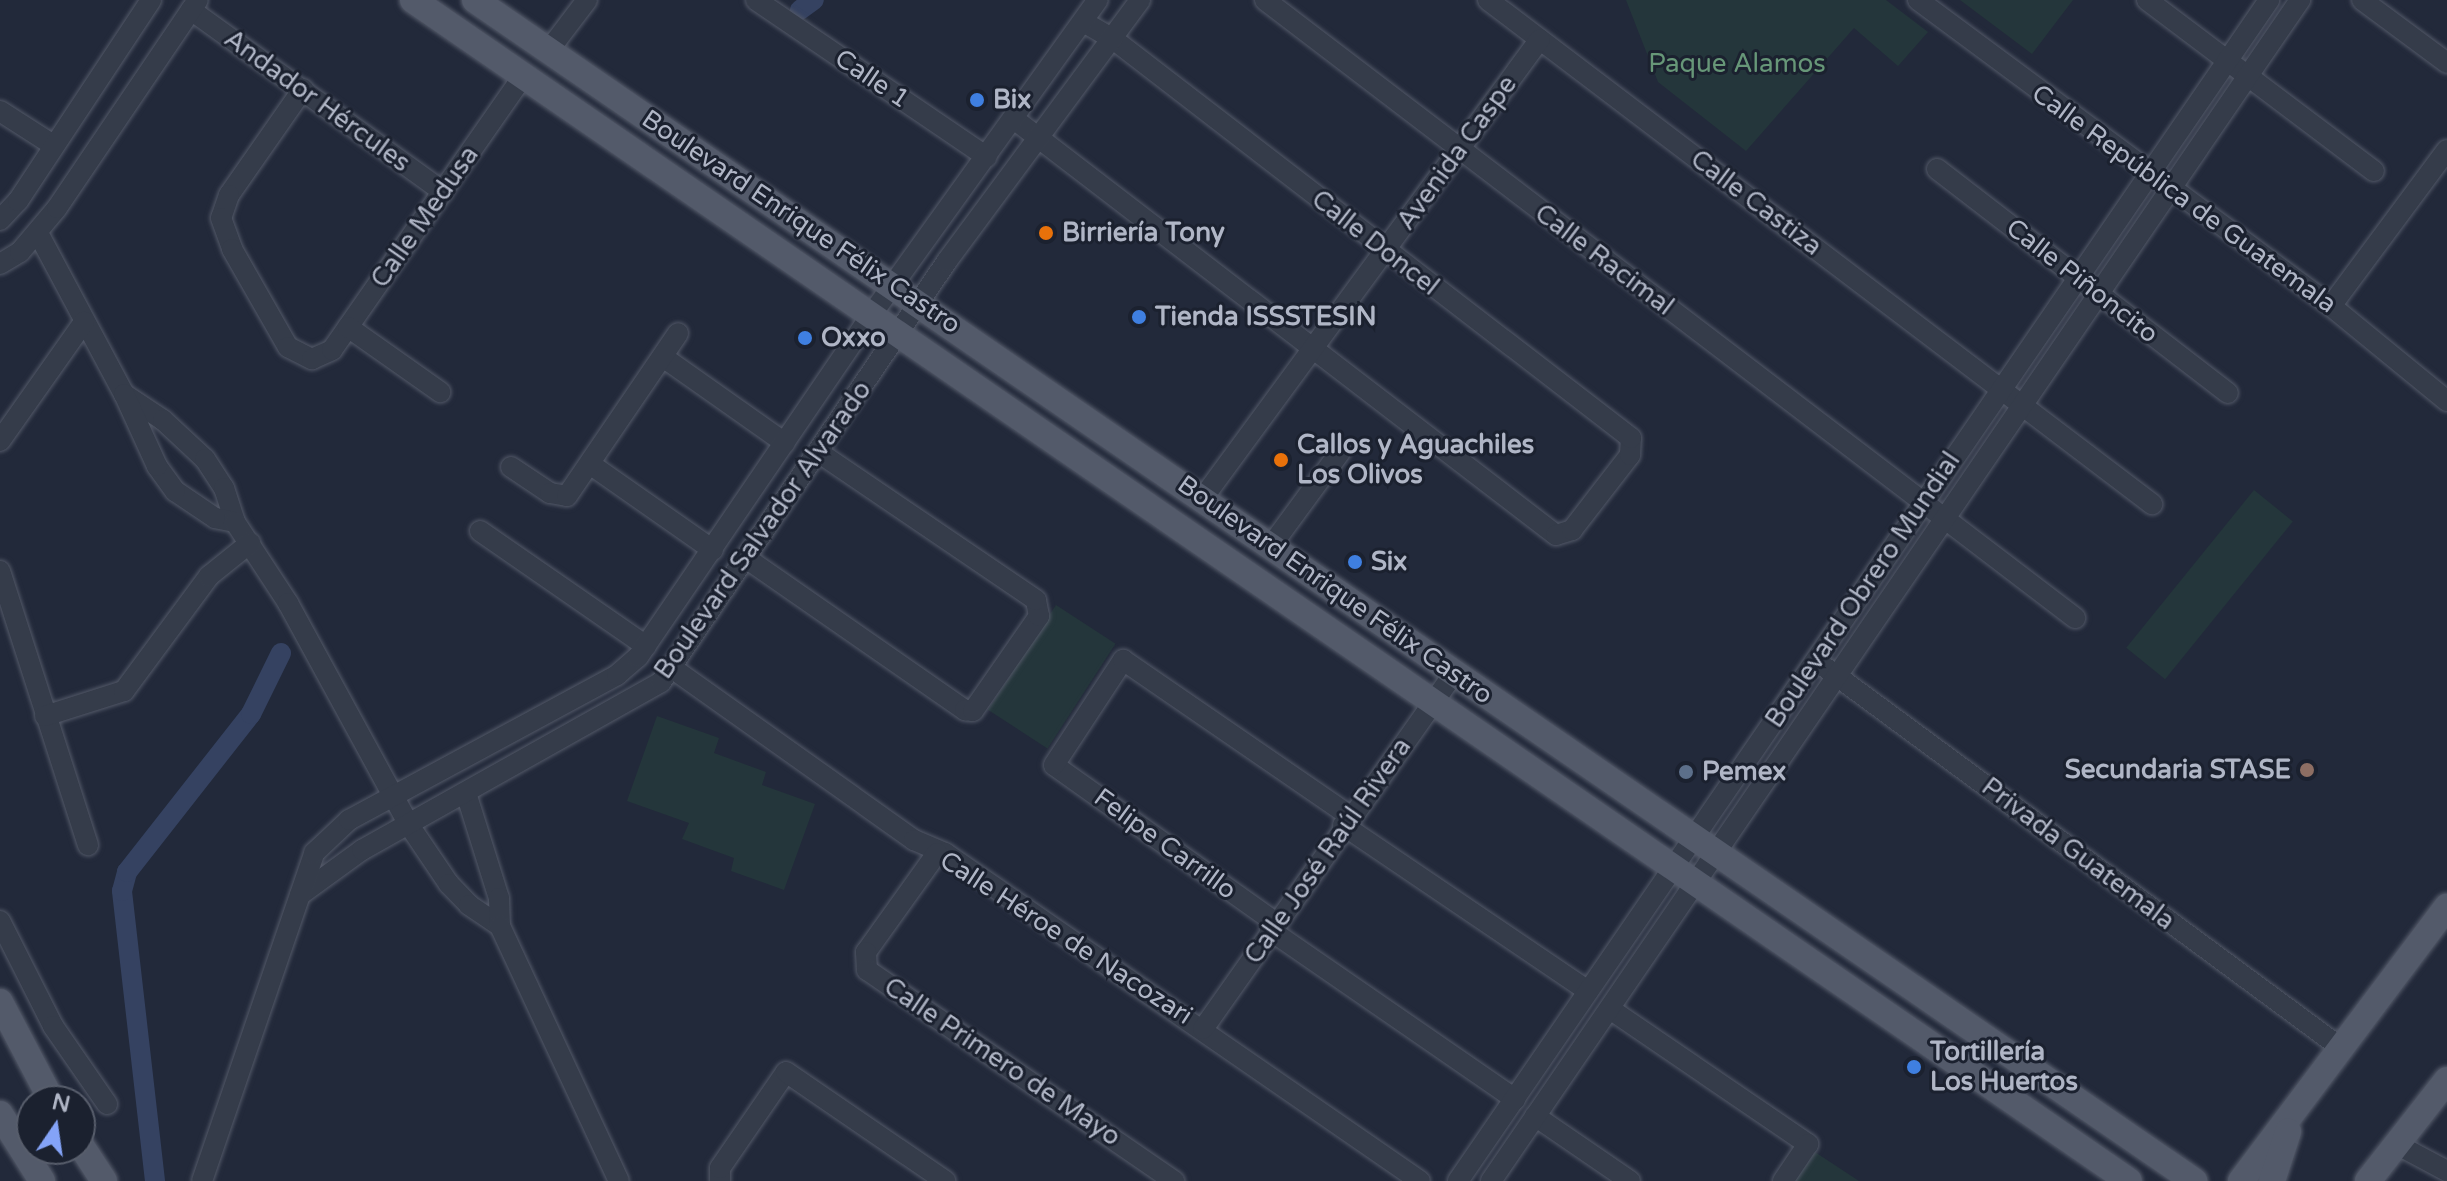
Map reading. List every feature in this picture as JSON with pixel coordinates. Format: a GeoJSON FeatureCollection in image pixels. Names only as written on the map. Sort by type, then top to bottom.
{"type":"FeatureCollection","features":[{"type":"Feature","properties":{"kind":"main road","name":"Boulevard Enrique Félix Castro"},"geometry":{"type":"LineString","coordinates":[[413,0],[2129,1181]]}},
{"type":"Feature","properties":{"kind":"main road","name":"Boulevard Enrique Félix Castro"},"geometry":{"type":"LineString","coordinates":[[475,0],[894,284],[2194,1181]]}},
{"type":"Feature","properties":{"kind":"main road"},"geometry":{"type":"LineString","coordinates":[[2241,1181],[2447,907]]}},
{"type":"Feature","properties":{"kind":"main road"},"geometry":{"type":"LineString","coordinates":[[0,1002],[44,1085]]}},
{"type":"Feature","properties":{"kind":"main road"},"geometry":{"type":"LineString","coordinates":[[2368,1181],[2447,1080]]}},
{"type":"Feature","properties":{"kind":"main road"},"geometry":{"type":"LineString","coordinates":[[2272,1181],[2277,1156],[2305,1096]]}},
{"type":"Feature","properties":{"kind":"main road"},"geometry":{"type":"LineString","coordinates":[[0,1114],[42,1181]]}},
{"type":"Feature","properties":{"kind":"street"},"geometry":{"type":"LineString","coordinates":[[0,220],[151,0]]}},
{"type":"Feature","properties":{"kind":"street"},"geometry":{"type":"LineString","coordinates":[[549,50],[587,0]]}},
{"type":"Feature","properties":{"kind":"street","name":"Calle 1"},"geometry":{"type":"LineString","coordinates":[[756,0],[987,157]]}},
{"type":"Feature","properties":{"kind":"street","name":"Boulevard Salvador Alvarado"},"geometry":{"type":"LineString","coordinates":[[202,1181],[314,853],[349,820],[617,675],[646,646],[872,314],[1098,0]]}},
{"type":"Feature","properties":{"kind":"street","name":"Boulevard Salvador Alvarado"},"geometry":{"type":"LineString","coordinates":[[300,895],[362,850],[648,692],[672,668],[919,302],[1140,0]]}},
{"type":"Feature","properties":{"kind":"street","name":"Calle Racimal"},"geometry":{"type":"LineString","coordinates":[[1265,0],[2075,618]]}},
{"type":"Feature","properties":{"kind":"street","name":"Calle Castiza"},"geometry":{"type":"LineString","coordinates":[[1488,0],[2152,504]]}},
{"type":"Feature","properties":{"kind":"street","name":"Calle República de Guatemala"},"geometry":{"type":"LineString","coordinates":[[1918,0],[2148,175],[2331,306],[2447,401]]}},
{"type":"Feature","properties":{"kind":"street"},"geometry":{"type":"LineString","coordinates":[[2147,0],[2374,171]]}},
{"type":"Feature","properties":{"kind":"street","name":"Boulevard Obrero Mundial"},"geometry":{"type":"LineString","coordinates":[[1491,1181],[2170,189],[2269,0]]}},
{"type":"Feature","properties":{"kind":"street","name":"Boulevard Obrero Mundial"},"geometry":{"type":"LineString","coordinates":[[1458,1181],[2148,175],[2236,68],[2300,0]]}},
{"type":"Feature","properties":{"kind":"street"},"geometry":{"type":"LineString","coordinates":[[2362,0],[2447,63]]}},
{"type":"Feature","properties":{"kind":"street"},"geometry":{"type":"LineString","coordinates":[[0,264],[38,233],[194,5]]}},
{"type":"Feature","properties":{"kind":"street","name":"Andador Hércules"},"geometry":{"type":"LineString","coordinates":[[194,5],[443,192]]}},
{"type":"Feature","properties":{"kind":"street","name":"Calle Doncel"},"geometry":{"type":"LineString","coordinates":[[1083,22],[1113,39],[1631,438],[1632,447],[1564,536],[1314,348]]}},
{"type":"Feature","properties":{"kind":"street","name":"Avenida Caspe"},"geometry":{"type":"LineString","coordinates":[[1203,498],[1540,39]]}},
{"type":"Feature","properties":{"kind":"street","name":"Calle Medusa"},"geometry":{"type":"LineString","coordinates":[[303,89],[229,195],[221,218],[232,249],[288,347],[305,358],[323,357],[348,327],[524,75]]}},
{"type":"Feature","properties":{"kind":"street"},"geometry":{"type":"LineString","coordinates":[[0,111],[53,145]]}},
{"type":"Feature","properties":{"kind":"street"},"geometry":{"type":"LineString","coordinates":[[1014,119],[1314,348]]}},
{"type":"Feature","properties":{"kind":"street"},"geometry":{"type":"LineString","coordinates":[[2331,306],[2447,150]]}},
{"type":"Feature","properties":{"kind":"street","name":"Calle Piñoncito"},"geometry":{"type":"LineString","coordinates":[[1937,169],[2228,393]]}},
{"type":"Feature","properties":{"kind":"street"},"geometry":{"type":"LineString","coordinates":[[38,233],[124,394],[157,466],[175,491],[215,518],[235,522]]}},
{"type":"Feature","properties":{"kind":"street"},"geometry":{"type":"LineString","coordinates":[[0,441],[84,322]]}},
{"type":"Feature","properties":{"kind":"street"},"geometry":{"type":"LineString","coordinates":[[348,327],[440,392]]}},
{"type":"Feature","properties":{"kind":"street"},"geometry":{"type":"LineString","coordinates":[[511,467],[550,493],[567,496],[678,333]]}},
{"type":"Feature","properties":{"kind":"street"},"geometry":{"type":"LineString","coordinates":[[663,357],[785,443]]}},
{"type":"Feature","properties":{"kind":"street"},"geometry":{"type":"LineString","coordinates":[[124,394],[163,420],[205,459],[224,488],[235,522],[250,543],[409,825],[449,884],[469,905],[500,926]]}},
{"type":"Feature","properties":{"kind":"street"},"geometry":{"type":"LineString","coordinates":[[816,397],[843,416]]}},
{"type":"Feature","properties":{"kind":"street"},"geometry":{"type":"LineString","coordinates":[[746,558],[965,710],[973,711],[1041,607],[818,452]]}},
{"type":"Feature","properties":{"kind":"street"},"geometry":{"type":"LineString","coordinates":[[1271,546],[1340,452]]}},
{"type":"Feature","properties":{"kind":"street"},"geometry":{"type":"LineString","coordinates":[[590,464],[713,550]]}},
{"type":"Feature","properties":{"kind":"street"},"geometry":{"type":"LineString","coordinates":[[480,531],[646,646]]}},
{"type":"Feature","properties":{"kind":"street"},"geometry":{"type":"LineString","coordinates":[[45,716],[124,691],[209,576],[250,543]]}},
{"type":"Feature","properties":{"kind":"street"},"geometry":{"type":"LineString","coordinates":[[0,571],[88,845]]}},
{"type":"Feature","properties":{"kind":"street"},"geometry":{"type":"LineString","coordinates":[[693,577],[721,595]]}},
{"type":"Feature","properties":{"kind":"street","name":"Privada Guatemala"},"geometry":{"type":"LineString","coordinates":[[1815,659],[2341,1048]]}},
{"type":"Feature","properties":{"kind":"street","name":"Felipe Carrillo"},"geometry":{"type":"LineString","coordinates":[[1347,820],[1123,660],[1054,765],[1273,927],[1515,1099]]}},
{"type":"Feature","properties":{"kind":"street","name":"Calle Héroe de Nacozari"},"geometry":{"type":"LineString","coordinates":[[672,668],[937,853],[945,853],[1420,1181]]}},
{"type":"Feature","properties":{"kind":"street","name":"Calle José Raúl Rivera"},"geometry":{"type":"LineString","coordinates":[[1203,1029],[1347,820],[1454,673]]}},
{"type":"Feature","properties":{"kind":"street"},"geometry":{"type":"LineString","coordinates":[[466,793],[499,898],[500,926],[619,1181]]}},
{"type":"Feature","properties":{"kind":"street"},"geometry":{"type":"LineString","coordinates":[[1347,820],[1588,991]]}},
{"type":"Feature","properties":{"kind":"street","name":"Calle Primero de Mayo"},"geometry":{"type":"LineString","coordinates":[[937,853],[866,952],[867,970],[1174,1181]]}},
{"type":"Feature","properties":{"kind":"street"},"geometry":{"type":"LineString","coordinates":[[0,921],[53,1026],[107,1104]]}},
{"type":"Feature","properties":{"kind":"street"},"geometry":{"type":"LineString","coordinates":[[1610,1009],[1808,1144],[1783,1181]]}},
{"type":"Feature","properties":{"kind":"street"},"geometry":{"type":"LineString","coordinates":[[1556,1039],[1577,1055]]}},
{"type":"Feature","properties":{"kind":"street"},"geometry":{"type":"LineString","coordinates":[[720,1181],[720,1168],[784,1073],[945,1181]]}},
{"type":"Feature","properties":{"kind":"street"},"geometry":{"type":"LineString","coordinates":[[1535,1116],[1630,1181]]}},
{"type":"Feature","properties":{"kind":"street"},"geometry":{"type":"LineString","coordinates":[[2398,1145],[2447,1171]]}},
{"type":"Feature","properties":{"kind":"green space","name":"Paque Alamos"},"geometry":{"type":"Polygon","coordinates":[[[1626,0],[1886,0],[1928,32],[1898,66],[1854,28],[1746,151],[1658,82],[1626,0]]]}},
{"type":"Feature","properties":{"kind":"green space"},"geometry":{"type":"Polygon","coordinates":[[[1960,0],[2073,0],[2032,54],[1960,0]]]}},
{"type":"Feature","properties":{"kind":"green space"},"geometry":{"type":"Polygon","coordinates":[[[2254,490],[2293,521],[2165,679],[2126,648],[2254,490]]]}},
{"type":"Feature","properties":{"kind":"green space"},"geometry":{"type":"Polygon","coordinates":[[[1056,605],[1116,644],[1047,749],[988,710],[1056,605]]]}},
{"type":"Feature","properties":{"kind":"green space"},"geometry":{"type":"Polygon","coordinates":[[[657,716],[719,738],[714,753],[766,772],[762,785],[815,804],[784,890],[731,871],[734,858],[682,839],[689,823],[627,801],[657,716]]]}},
{"type":"Feature","properties":{"kind":"green space"},"geometry":{"type":"Polygon","coordinates":[[[1815,1152],[1859,1181],[1795,1181],[1815,1152]]]}},
{"type":"Feature","properties":{"kind":"waterway"},"geometry":{"type":"LineString","coordinates":[[800,10],[814,0]]}},
{"type":"Feature","properties":{"kind":"waterway"},"geometry":{"type":"LineString","coordinates":[[155,1181],[122,891],[127,872],[251,714],[281,653]]}},
{"type":"Feature","properties":{"kind":"place","name":"Bix"},"geometry":{"type":"Point","coordinates":[977,100]}},
{"type":"Feature","properties":{"kind":"place","name":"Birriería Tony"},"geometry":{"type":"Point","coordinates":[1046,233]}},
{"type":"Feature","properties":{"kind":"place","name":"Tienda ISSSTESIN"},"geometry":{"type":"Point","coordinates":[1139,317]}},
{"type":"Feature","properties":{"kind":"place","name":"Oxxo"},"geometry":{"type":"Point","coordinates":[805,338]}},
{"type":"Feature","properties":{"kind":"place","name":"Callos y Aguachiles Los Olivos"},"geometry":{"type":"Point","coordinates":[1281,460]}},
{"type":"Feature","properties":{"kind":"place","name":"Six"},"geometry":{"type":"Point","coordinates":[1355,562]}},
{"type":"Feature","properties":{"kind":"place","name":"Secundaria STASE"},"geometry":{"type":"Point","coordinates":[2307,770]}},
{"type":"Feature","properties":{"kind":"place","name":"Pemex"},"geometry":{"type":"Point","coordinates":[1686,772]}},
{"type":"Feature","properties":{"kind":"place","name":"Tortillería Los Huertos"},"geometry":{"type":"Point","coordinates":[1914,1067]}}]}
